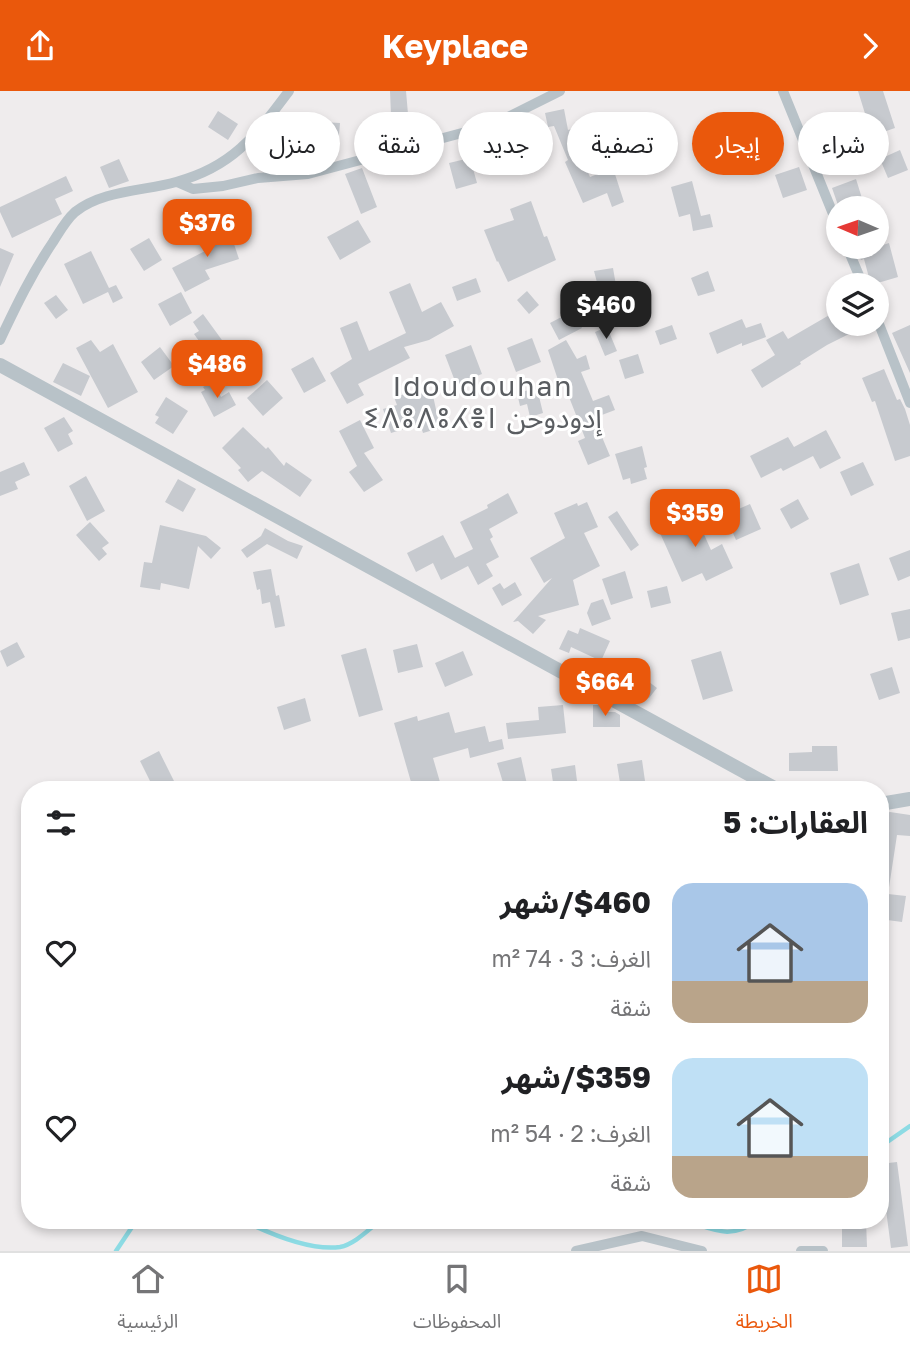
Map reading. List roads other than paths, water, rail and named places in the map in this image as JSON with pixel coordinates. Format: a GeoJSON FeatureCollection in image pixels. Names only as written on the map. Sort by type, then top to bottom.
{"type":"FeatureCollection","features":[{"type":"Feature","properties":{"kind":"street"},"geometry":{"type":"LineString","coordinates":[[0,340],[32,275],[66,222],[77,210],[109,197],[177,182],[232,158],[289,91]]}},
{"type":"Feature","properties":{"kind":"street"},"geometry":{"type":"LineString","coordinates":[[177,182],[193,189],[258,178],[307,174],[492,125],[560,91]]}},
{"type":"Feature","properties":{"kind":"street"},"geometry":{"type":"LineString","coordinates":[[783,91],[826,197]]}},
{"type":"Feature","properties":{"kind":"street"},"geometry":{"type":"LineString","coordinates":[[884,336],[910,403]]}},
{"type":"Feature","properties":{"kind":"street"},"geometry":{"type":"LineString","coordinates":[[0,365],[758,781]]}},
{"type":"Feature","properties":{"kind":"street"},"geometry":{"type":"LineString","coordinates":[[889,807],[910,800]]}},
{"type":"Feature","properties":{"kind":"street"},"geometry":{"type":"LineString","coordinates":[[576,1251],[642,1236],[702,1251]]}},
{"type":"Feature","properties":{"kind":"street"},"geometry":{"type":"LineString","coordinates":[[802,1251],[823,1251]]}},
{"type":"Feature","properties":{"kind":"waterway"},"geometry":{"type":"LineString","coordinates":[[889,1141],[910,1126]]}},
{"type":"Feature","properties":{"kind":"waterway"},"geometry":{"type":"LineString","coordinates":[[116,1251],[131,1229]]}},
{"type":"Feature","properties":{"kind":"waterway"},"geometry":{"type":"LineString","coordinates":[[262,1229],[290,1240],[328,1248],[351,1243],[370,1229]]}},
{"type":"Feature","properties":{"kind":"waterway"},"geometry":{"type":"LineString","coordinates":[[713,1229],[730,1232],[741,1229]]}},
{"type":"Feature","properties":{"kind":"district","name":"Idoudouhan ⵉⴷⵓⴷⵓⵃⴻⵏ إدودوحن"},"geometry":{"type":"Point","coordinates":[483,402]}}]}
